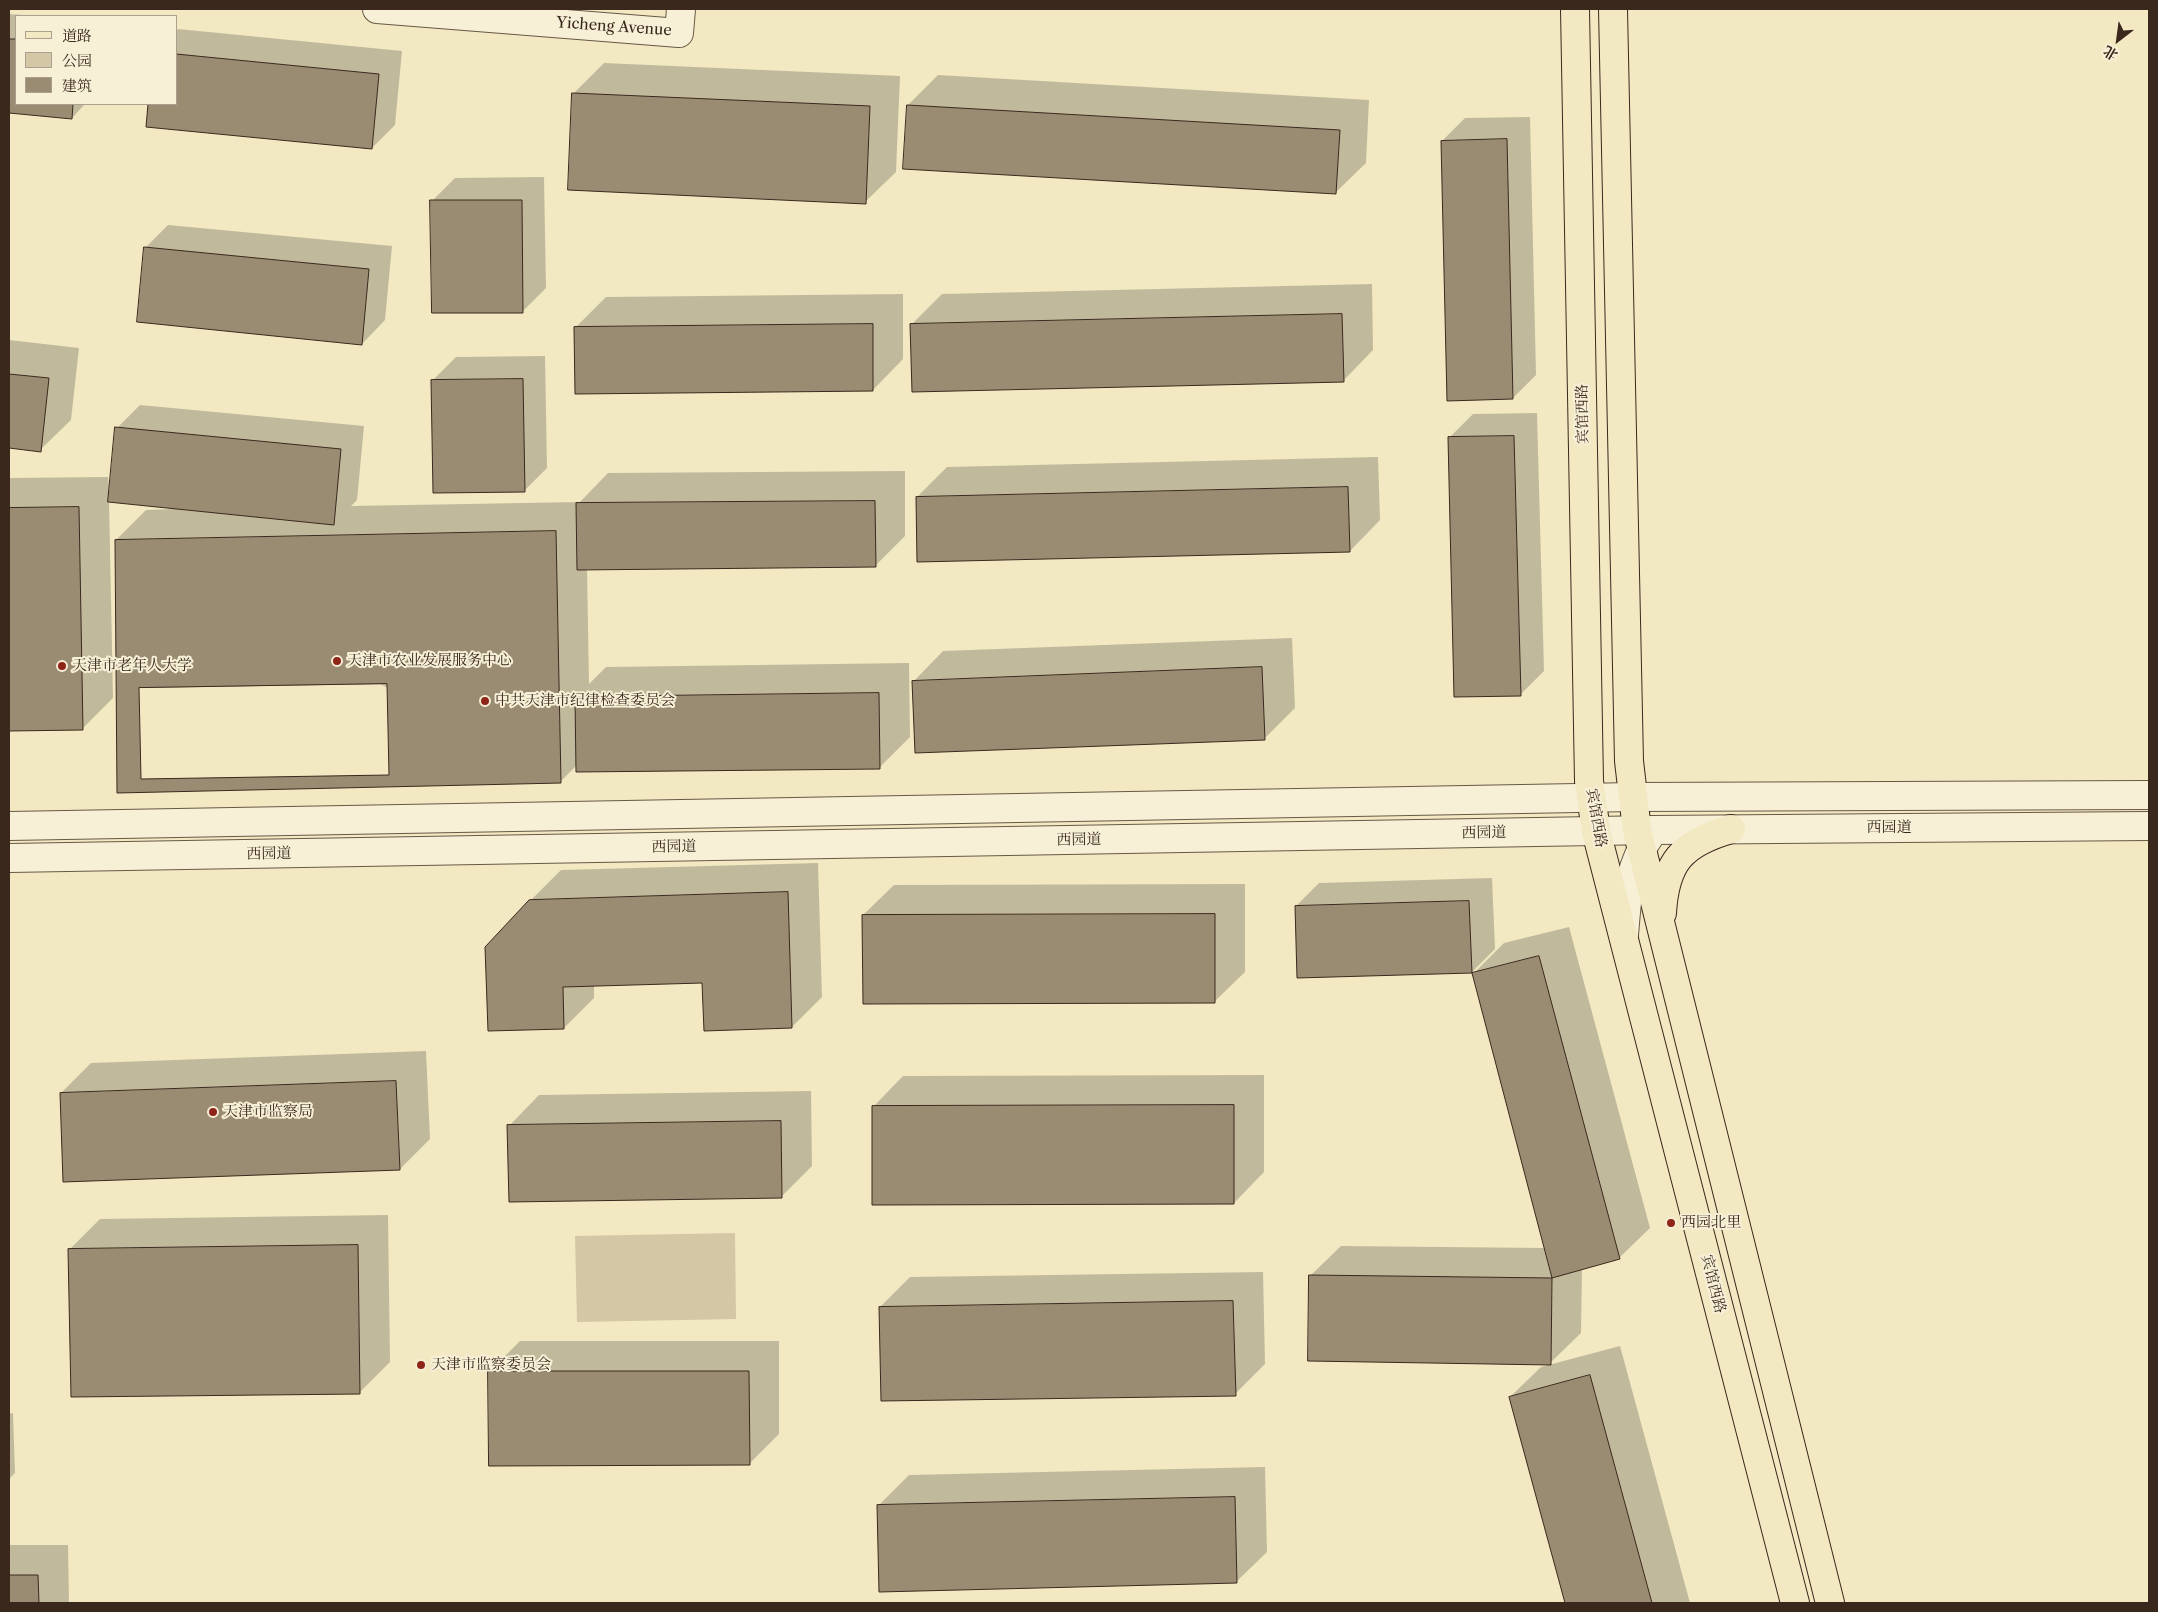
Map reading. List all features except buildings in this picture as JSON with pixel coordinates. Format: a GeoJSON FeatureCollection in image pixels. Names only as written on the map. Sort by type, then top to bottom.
{"type":"FeatureCollection","features":[{"type":"Feature","properties":{"kind":"main road","name":"宾馆西路"},"geometry":{"type":"LineString","coordinates":[[1575,9],[1589,781],[1591,798],[1596,831],[1795,1603]]}},
{"type":"Feature","properties":{"kind":"main road"},"geometry":{"type":"LineString","coordinates":[[1613,9],[1630,761],[1634,797],[1644,836],[1661,927],[1830,1603]]}},
{"type":"Feature","properties":{"kind":"main road"},"geometry":{"type":"LineString","coordinates":[[1661,927],[1665,886],[1673,866],[1682,853],[1692,844],[1708,836],[1731,829]]}},
{"type":"Feature","properties":{"kind":"street","name":"Yicheng Avenue"},"geometry":{"type":"LineString","coordinates":[[377,9],[679,33],[681,9]]}},
{"type":"Feature","properties":{"kind":"street"},"geometry":{"type":"LineString","coordinates":[[9,826],[1634,797],[2149,795]]}},
{"type":"Feature","properties":{"kind":"street"},"geometry":{"type":"LineString","coordinates":[[1624,939],[1629,886],[1634,863],[1644,836],[1674,814],[1686,808],[1735,797]]}},
{"type":"Feature","properties":{"kind":"street","name":"西园道"},"geometry":{"type":"LineString","coordinates":[[9,858],[1596,831],[1644,836],[1731,829],[2149,826]]}},
{"type":"Feature","properties":{"kind":"green space"},"geometry":{"type":"Polygon","coordinates":[[[735,1233],[736,1319],[577,1322],[575,1236],[735,1233]]]}},
{"type":"Feature","properties":{"kind":"place","name":"天津市农业发展服务中心"},"geometry":{"type":"Point","coordinates":[337,661]}},
{"type":"Feature","properties":{"kind":"place","name":"天津市老年人大学"},"geometry":{"type":"Point","coordinates":[62,666]}},
{"type":"Feature","properties":{"kind":"place","name":"中共天津市纪律检查委员会"},"geometry":{"type":"Point","coordinates":[485,701]}},
{"type":"Feature","properties":{"kind":"place","name":"天津市监察局"},"geometry":{"type":"Point","coordinates":[213,1112]}},
{"type":"Feature","properties":{"kind":"place","name":"西园北里"},"geometry":{"type":"Point","coordinates":[1671,1223]}},
{"type":"Feature","properties":{"kind":"place","name":"天津市监察委员会"},"geometry":{"type":"Point","coordinates":[421,1365]}}]}
